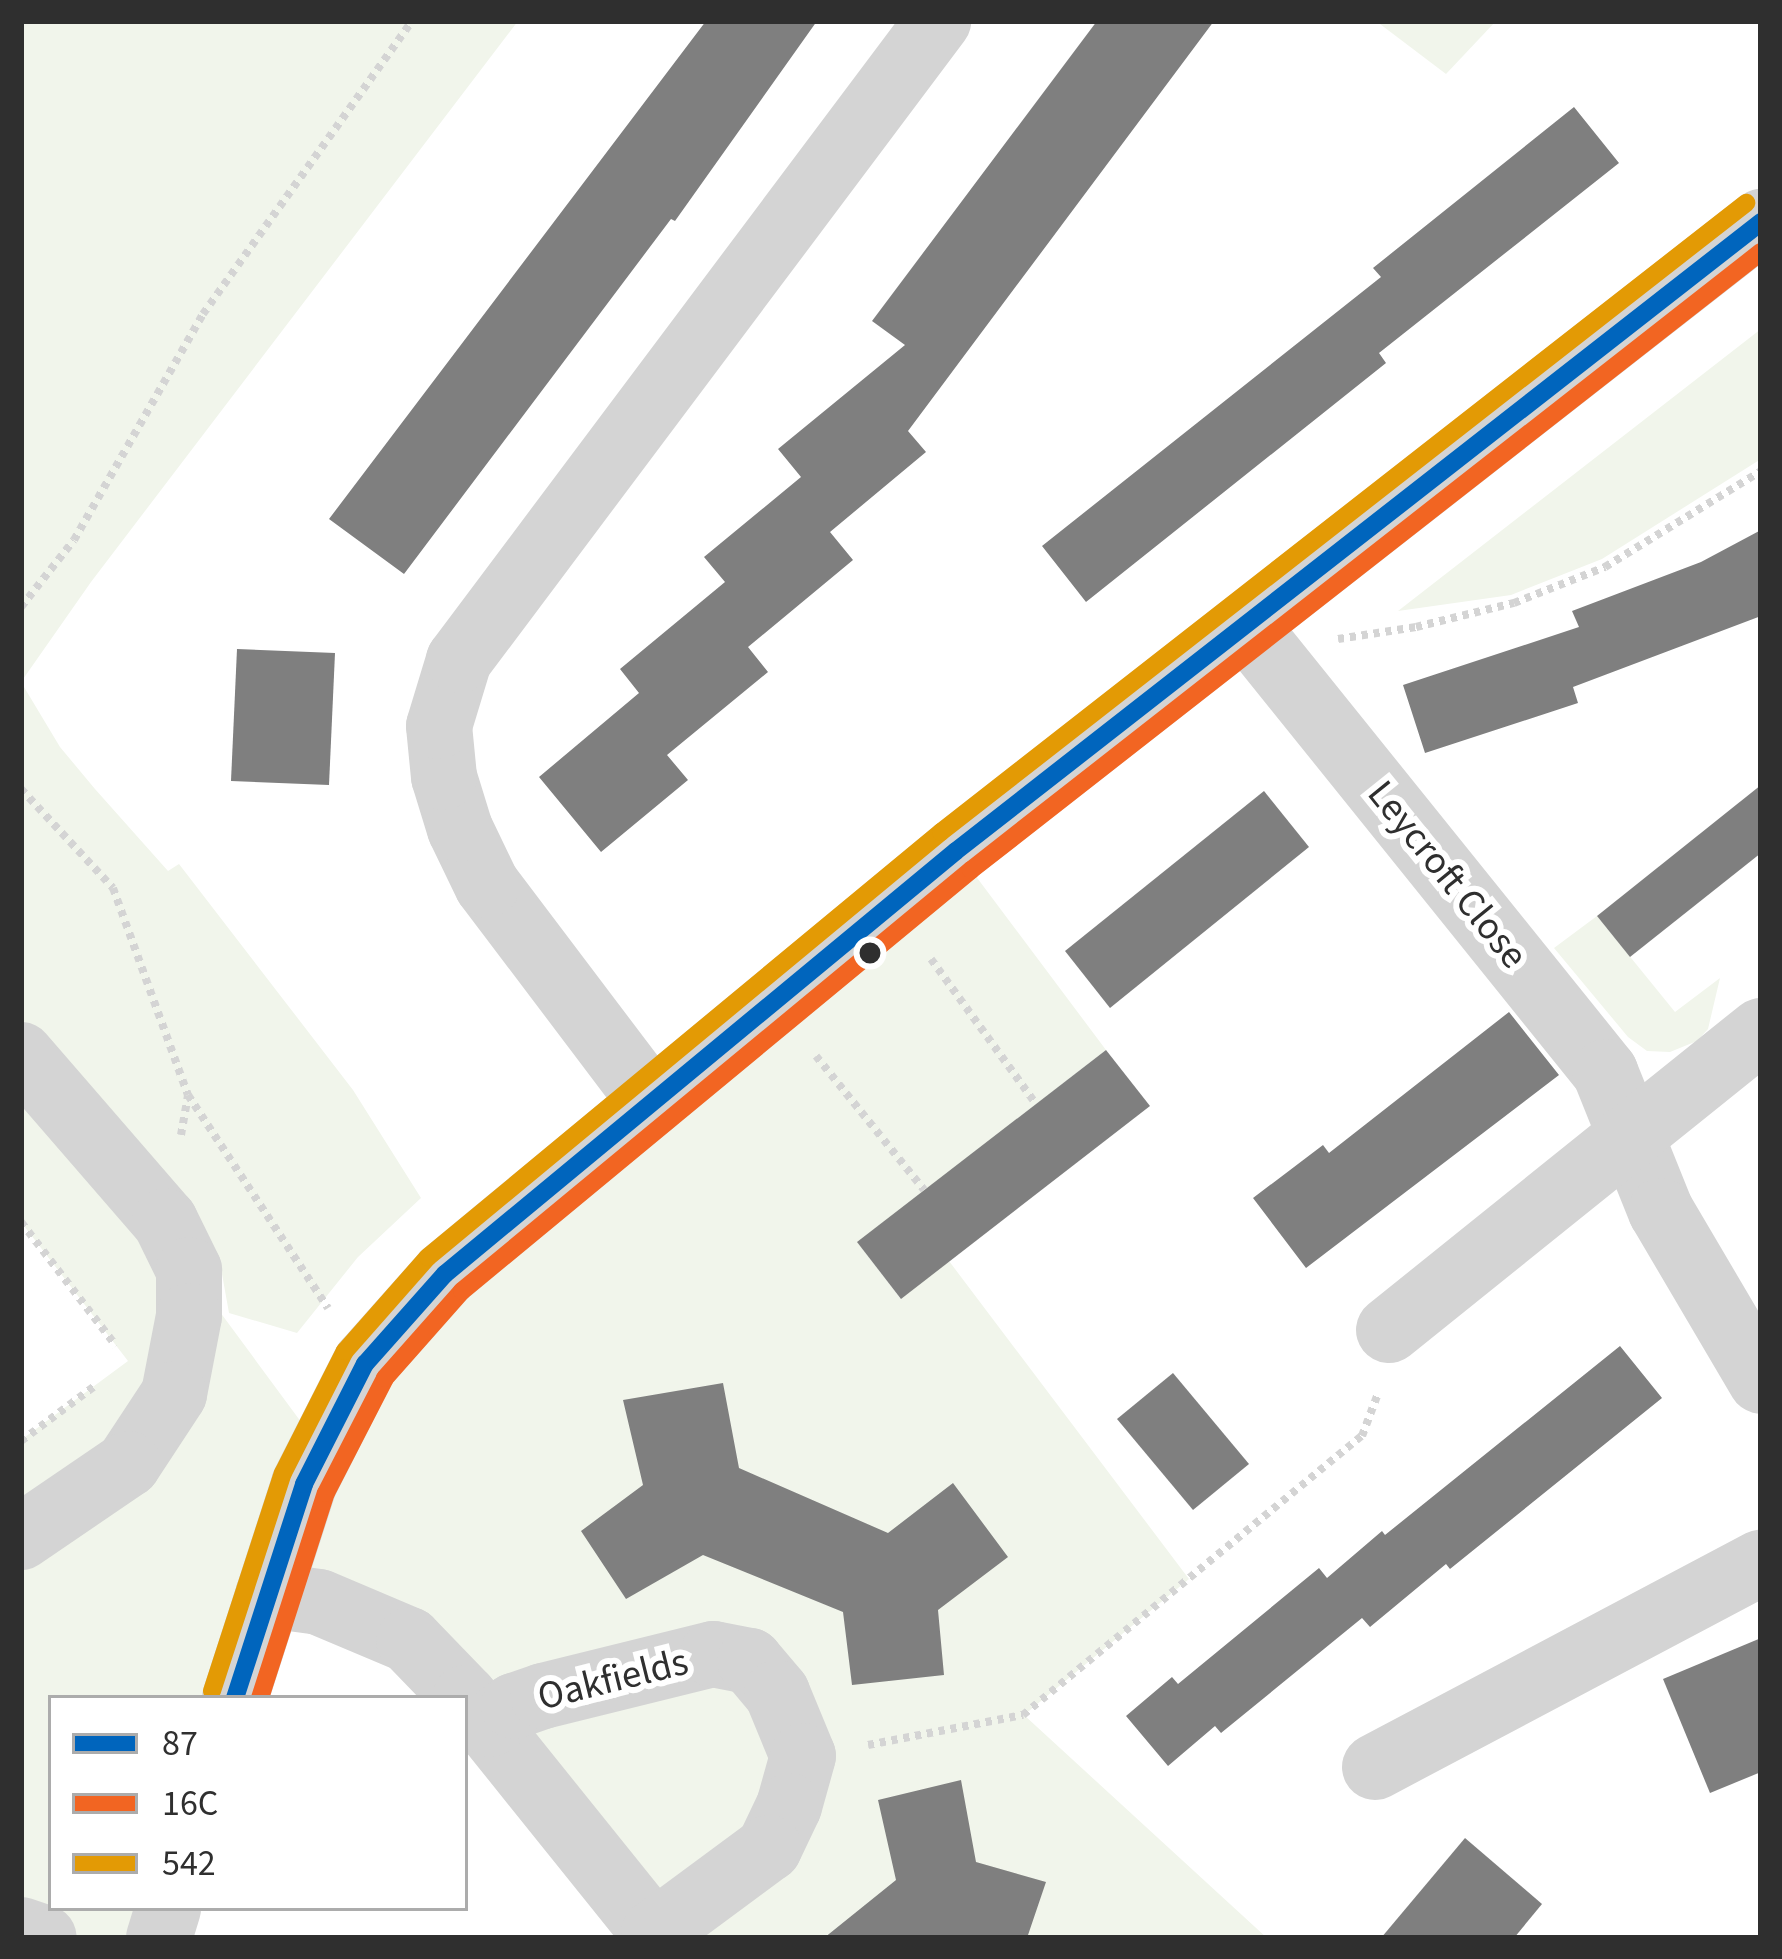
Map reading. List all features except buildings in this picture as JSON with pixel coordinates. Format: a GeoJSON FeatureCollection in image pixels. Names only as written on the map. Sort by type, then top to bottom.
{"type":"FeatureCollection","features":[{"type":"Feature","properties":{"kind":"street"},"geometry":{"type":"LineString","coordinates":[[652,1103],[487,885],[454,812],[444,777],[439,726],[460,660],[938,21]]}},
{"type":"Feature","properties":{"kind":"street"},"geometry":{"type":"LineString","coordinates":[[236,1695],[302,1486],[365,1364],[445,1274],[891,903],[1761,222]]}},
{"type":"Feature","properties":{"kind":"street","name":"Leycroft Close"},"geometry":{"type":"LineString","coordinates":[[1246,626],[1605,1072],[1661,1211],[1761,1382]]}},
{"type":"Feature","properties":{"kind":"street"},"geometry":{"type":"LineString","coordinates":[[1389,1330],[1761,1031]]}},
{"type":"Feature","properties":{"kind":"street"},"geometry":{"type":"LineString","coordinates":[[21,1537],[128,1464],[174,1394],[189,1316],[189,1270],[165,1221],[22,1057]]}},
{"type":"Feature","properties":{"kind":"street"},"geometry":{"type":"LineString","coordinates":[[1375,1767],[1761,1563]]}},
{"type":"Feature","properties":{"kind":"street"},"geometry":{"type":"LineString","coordinates":[[268,1595],[319,1602],[409,1640],[462,1695]]}},
{"type":"Feature","properties":{"kind":"street","name":"Oakfields"},"geometry":{"type":"LineString","coordinates":[[473,1707],[514,1706],[713,1654],[750,1660],[778,1693],[803,1756]]}},
{"type":"Feature","properties":{"kind":"street"},"geometry":{"type":"LineString","coordinates":[[473,1707],[656,1936],[769,1848],[790,1806],[803,1756]]}},
{"type":"Feature","properties":{"kind":"street"},"geometry":{"type":"LineString","coordinates":[[21,1930],[44,1938]]}},
{"type":"Feature","properties":{"kind":"path"},"geometry":{"type":"LineString","coordinates":[[21,607],[74,540],[203,314],[412,21]]}},
{"type":"Feature","properties":{"kind":"path"},"geometry":{"type":"LineString","coordinates":[[1246,626],[1330,640],[1417,627],[1514,603],[1605,567],[1761,471]]}},
{"type":"Feature","properties":{"kind":"path"},"geometry":{"type":"LineString","coordinates":[[21,789],[112,889],[188,1095],[365,1364]]}},
{"type":"Feature","properties":{"kind":"path"},"geometry":{"type":"LineString","coordinates":[[891,903],[1036,1104]]}},
{"type":"Feature","properties":{"kind":"path"},"geometry":{"type":"LineString","coordinates":[[773,1004],[924,1190]]}},
{"type":"Feature","properties":{"kind":"path"},"geometry":{"type":"LineString","coordinates":[[21,1222],[128,1361]]}},
{"type":"Feature","properties":{"kind":"path"},"geometry":{"type":"LineString","coordinates":[[803,1756],[1023,1714],[1362,1436],[1384,1377],[1389,1330]]}},
{"type":"Feature","properties":{"kind":"shaded area"},"geometry":{"type":"Polygon","coordinates":[[[21,21],[518,21],[91,582],[21,682],[21,21]]]}},
{"type":"Feature","properties":{"kind":"shaded area"},"geometry":{"type":"Polygon","coordinates":[[[1376,21],[1496,21],[1446,74],[1376,21]]]}},
{"type":"Feature","properties":{"kind":"shaded area"},"geometry":{"type":"Polygon","coordinates":[[[1761,329],[1761,459],[1602,559],[1511,595],[1398,611],[1761,329]]]}},
{"type":"Feature","properties":{"kind":"shaded area"},"geometry":{"type":"Polygon","coordinates":[[[21,682],[60,747],[95,789],[168,871],[179,864],[353,1090],[421,1198],[358,1257],[297,1333],[229,1313],[222,1274],[166,1176],[21,1018],[21,682]]]}},
{"type":"Feature","properties":{"kind":"shaded area"},"geometry":{"type":"Polygon","coordinates":[[[963,859],[1106,1050],[858,1243],[900,1298],[949,1261],[1189,1579],[1024,1715],[1267,1938],[671,1938],[778,1856],[784,1685],[515,1694],[282,1586],[373,1369],[963,859]]]}},
{"type":"Feature","properties":{"kind":"shaded area"},"geometry":{"type":"Polygon","coordinates":[[[1597,916],[1675,1012],[1720,978],[1708,1029],[1697,1041],[1670,1052],[1647,1051],[1628,1037],[1554,948],[1597,916]]]}},
{"type":"Feature","properties":{"kind":"shaded area"},"geometry":{"type":"Polygon","coordinates":[[[21,1058],[189,1270],[321,1449],[236,1695],[48,1695],[48,1911],[167,1911],[159,1938],[44,1938],[21,1930],[21,1440],[128,1361],[21,1222],[21,1058]]]}},
{"type":"Feature","properties":{"kind":"shaded area"},"geometry":{"type":"Polygon","coordinates":[[[713,1654],[803,1756],[654,1933],[514,1706],[713,1654]]]}},
{"type":"Feature","properties":{"kind":"transit line","name":"542"},"geometry":{"type":"LineString","coordinates":[[212,1691],[283,1473],[345,1351],[428,1257],[941,832],[1746,203]]}},
{"type":"Feature","properties":{"kind":"transit line","name":"87"},"geometry":{"type":"LineString","coordinates":[[236,1695],[304,1484],[365,1364],[445,1274],[956,851],[1761,222]]}},
{"type":"Feature","properties":{"kind":"transit line","name":"16C"},"geometry":{"type":"LineString","coordinates":[[261,1695],[326,1493],[385,1378],[462,1291],[971,870],[1761,252]]}}]}
